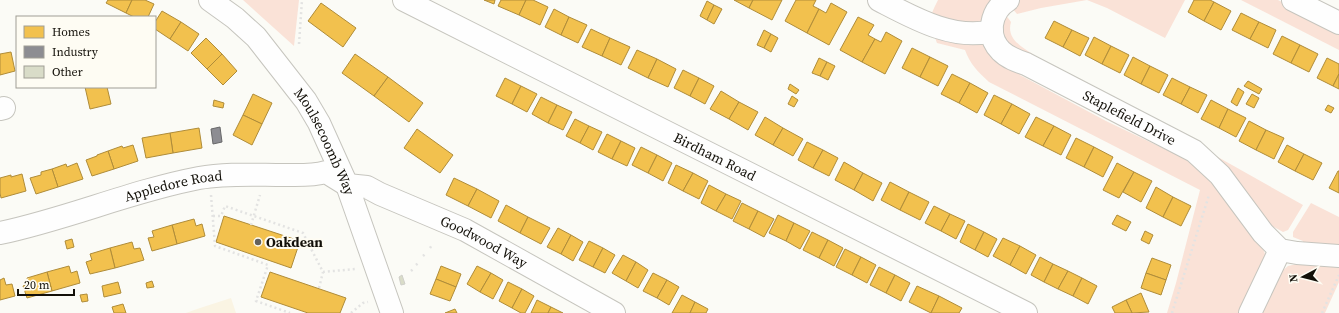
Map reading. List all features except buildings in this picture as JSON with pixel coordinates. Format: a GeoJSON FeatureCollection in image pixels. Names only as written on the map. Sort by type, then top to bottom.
{"type":"FeatureCollection","features":[{"type":"Feature","properties":{"kind":"street","name":"Moulsecoomb Way"},"geometry":{"type":"LineString","coordinates":[[210,0],[235,18],[256,37],[306,101],[319,123],[347,185],[392,313]]}},
{"type":"Feature","properties":{"kind":"street","name":"Birdham Road"},"geometry":{"type":"LineString","coordinates":[[404,0],[1026,313]]}},
{"type":"Feature","properties":{"kind":"street"},"geometry":{"type":"LineString","coordinates":[[879,0],[932,26],[974,33],[992,31],[992,23],[996,12],[999,7],[1008,0]]}},
{"type":"Feature","properties":{"kind":"street"},"geometry":{"type":"LineString","coordinates":[[1293,0],[1339,23]]}},
{"type":"Feature","properties":{"kind":"street","name":"Staplefield Drive"},"geometry":{"type":"LineString","coordinates":[[992,31],[993,38],[998,48],[1013,59],[1026,64],[1194,151],[1220,175],[1263,233],[1280,250]]}},
{"type":"Feature","properties":{"kind":"street","name":"Appledore Road"},"geometry":{"type":"LineString","coordinates":[[0,233],[26,227],[164,186],[201,178],[228,175],[310,175],[326,172],[347,185]]}},
{"type":"Feature","properties":{"kind":"street","name":"Goodwood Way"},"geometry":{"type":"LineString","coordinates":[[347,185],[367,187],[464,230],[614,313]]}},
{"type":"Feature","properties":{"kind":"street"},"geometry":{"type":"LineString","coordinates":[[1250,313],[1280,250],[1297,253],[1339,256]]}},
{"type":"Feature","properties":{"kind":"path"},"geometry":{"type":"LineString","coordinates":[[299,44],[302,0]]}},
{"type":"Feature","properties":{"kind":"path"},"geometry":{"type":"LineString","coordinates":[[211,190],[215,246],[268,265],[256,301],[290,313]]}},
{"type":"Feature","properties":{"kind":"path"},"geometry":{"type":"LineString","coordinates":[[1172,313],[1210,192]]}},
{"type":"Feature","properties":{"kind":"path"},"geometry":{"type":"LineString","coordinates":[[251,225],[260,194]]}},
{"type":"Feature","properties":{"kind":"path"},"geometry":{"type":"LineString","coordinates":[[213,216],[221,216],[225,206],[303,233],[323,272],[319,288]]}},
{"type":"Feature","properties":{"kind":"path"},"geometry":{"type":"LineString","coordinates":[[416,265],[419,262]]}},
{"type":"Feature","properties":{"kind":"path"},"geometry":{"type":"LineString","coordinates":[[323,272],[358,269]]}},
{"type":"Feature","properties":{"kind":"path"},"geometry":{"type":"LineString","coordinates":[[1322,313],[1339,275]]}},
{"type":"Feature","properties":{"kind":"path"},"geometry":{"type":"LineString","coordinates":[[351,313],[363,303],[369,302]]}},
{"type":"Feature","properties":{"kind":"shaded area"},"geometry":{"type":"Polygon","coordinates":[[[243,0],[299,0],[294,46],[243,0]]]}},
{"type":"Feature","properties":{"kind":"shaded area"},"geometry":{"type":"Polygon","coordinates":[[[938,0],[995,0],[1011,22],[1010,28],[1013,38],[1020,46],[1034,55],[1020,75],[1106,121],[1194,163],[1210,179],[1261,244],[1265,254],[1265,260],[1240,313],[1167,313],[1200,190],[989,82],[981,75],[969,60],[965,50],[937,43],[930,22],[938,0]]]}},
{"type":"Feature","properties":{"kind":"shaded area"},"geometry":{"type":"Polygon","coordinates":[[[1005,0],[1087,0],[1017,14],[1005,0]]]}},
{"type":"Feature","properties":{"kind":"shaded area"},"geometry":{"type":"Polygon","coordinates":[[[1087,0],[1185,0],[1165,38],[1107,8],[1087,0]]]}},
{"type":"Feature","properties":{"kind":"shaded area"},"geometry":{"type":"Polygon","coordinates":[[[1241,0],[1278,0],[1339,31],[1339,50],[1241,0]]]}},
{"type":"Feature","properties":{"kind":"shaded area"},"geometry":{"type":"Polygon","coordinates":[[[1200,147],[1303,205],[1288,230],[1283,232],[1274,227],[1273,230],[1200,147]]]}},
{"type":"Feature","properties":{"kind":"shaded area"},"geometry":{"type":"Polygon","coordinates":[[[1311,203],[1339,217],[1339,249],[1303,244],[1303,241],[1293,237],[1293,232],[1311,203]]]}},
{"type":"Feature","properties":{"kind":"shaded area"},"geometry":{"type":"Polygon","coordinates":[[[1297,264],[1339,266],[1339,282],[1325,313],[1260,313],[1281,272],[1288,266],[1297,264]]]}},
{"type":"Feature","properties":{"kind":"shaded area"},"geometry":{"type":"Polygon","coordinates":[[[231,298],[236,313],[186,313],[197,309],[231,298]]]}},
{"type":"Feature","properties":{"kind":"place","name":"Oakdean"},"geometry":{"type":"Point","coordinates":[258,242]}}]}
